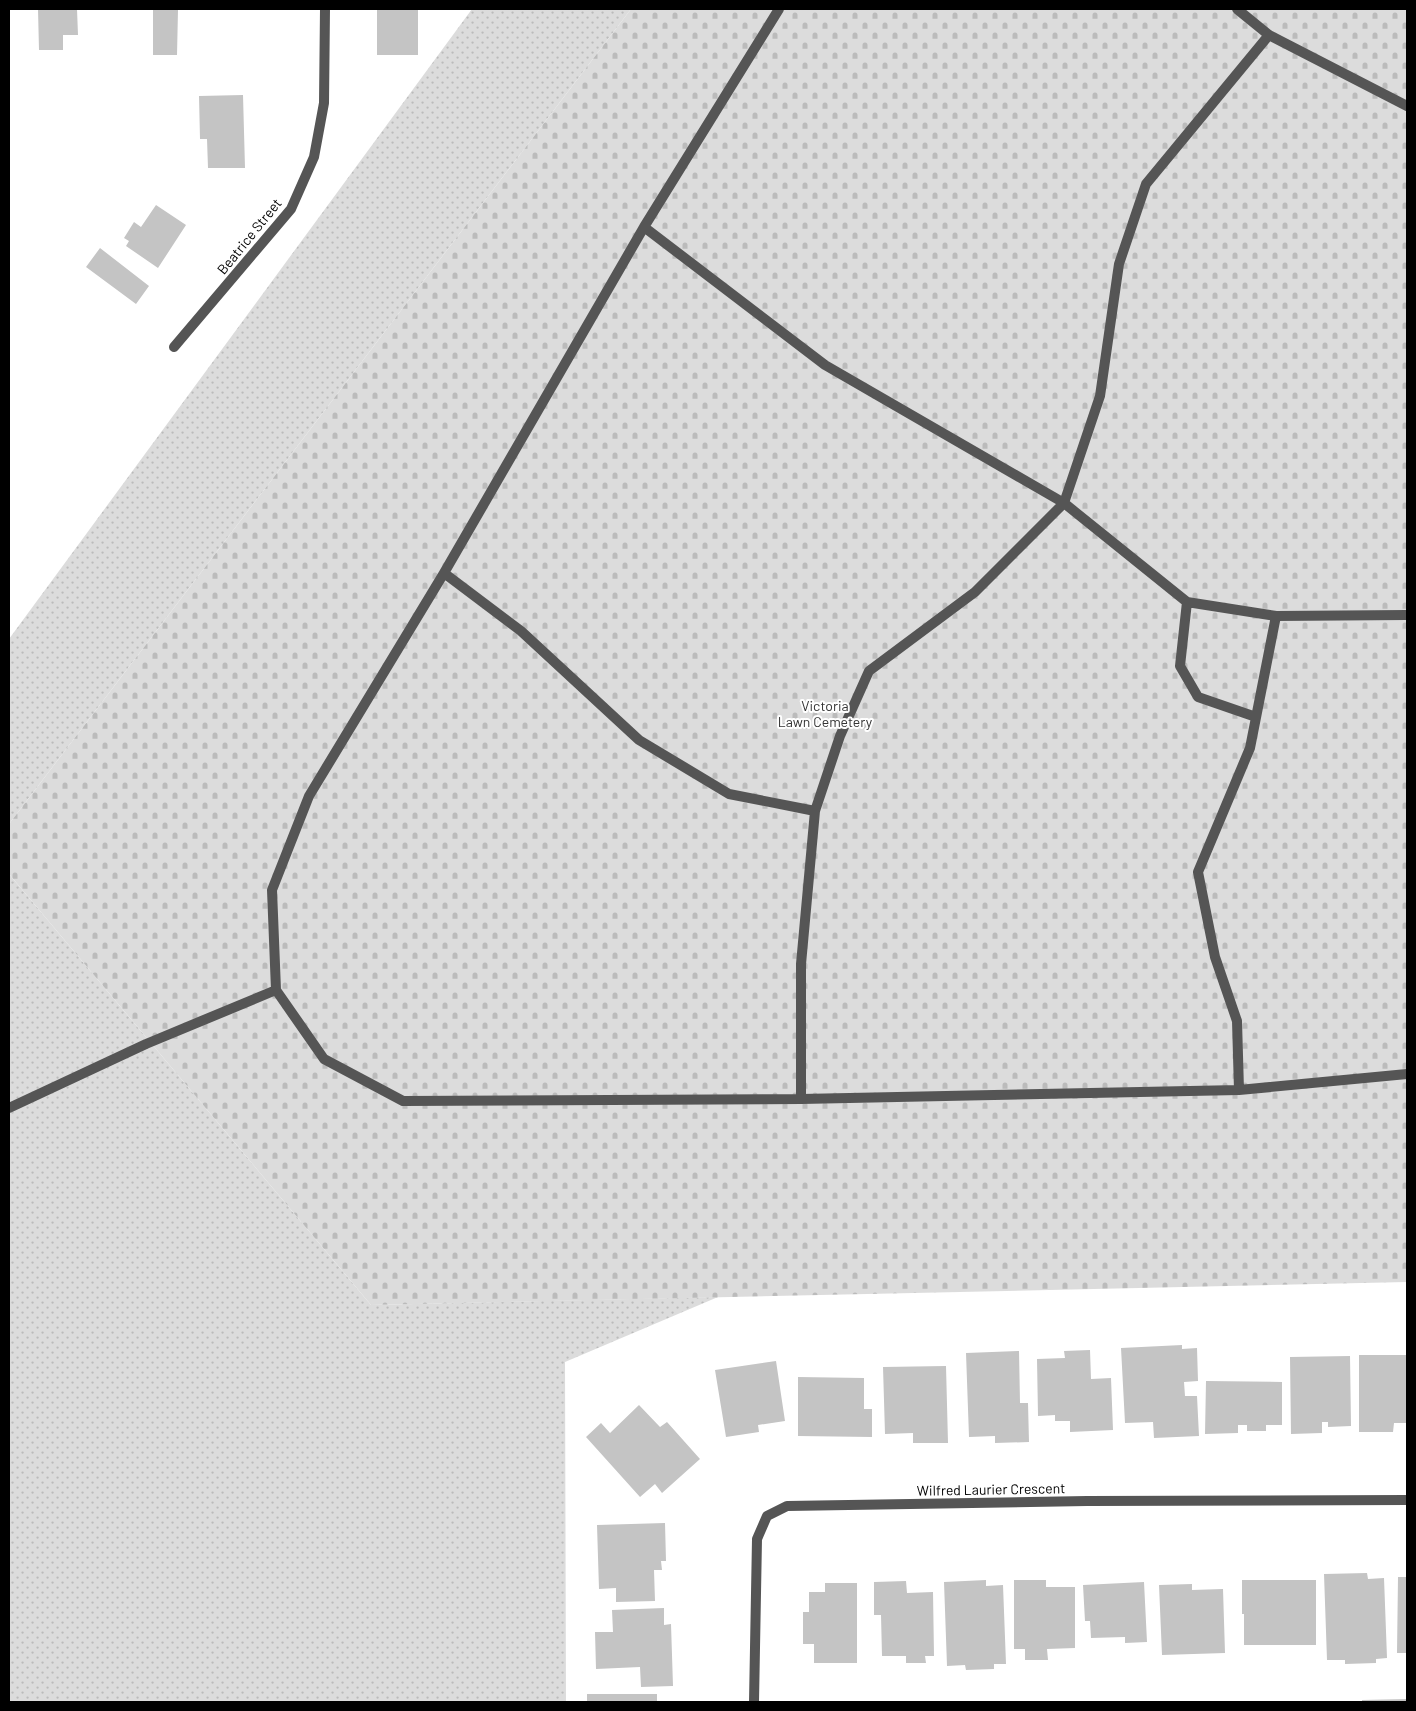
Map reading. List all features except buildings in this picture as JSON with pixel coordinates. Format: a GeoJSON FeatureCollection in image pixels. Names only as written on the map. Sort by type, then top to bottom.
{"type":"FeatureCollection","features":[{"type":"Feature","properties":{"kind":"street","name":"Beatrice Street"},"geometry":{"type":"LineString","coordinates":[[174,347],[291,209],[314,157],[324,103],[325,9]]}},
{"type":"Feature","properties":{"kind":"street"},"geometry":{"type":"LineString","coordinates":[[779,9],[644,227],[444,574],[309,796],[272,890],[276,990],[324,1058],[404,1102],[801,1099],[1239,1090],[1407,1074]]}},
{"type":"Feature","properties":{"kind":"street"},"geometry":{"type":"LineString","coordinates":[[1237,9],[1269,35],[1407,106]]}},
{"type":"Feature","properties":{"kind":"street"},"geometry":{"type":"LineString","coordinates":[[801,1099],[801,964],[816,811],[840,736],[870,670],[974,592],[1064,504],[1100,396],[1119,264],[1146,184],[1269,35]]}},
{"type":"Feature","properties":{"kind":"street"},"geometry":{"type":"LineString","coordinates":[[644,227],[825,365],[1064,504],[1187,602],[1276,616],[1407,615]]}},
{"type":"Feature","properties":{"kind":"street"},"geometry":{"type":"LineString","coordinates":[[444,574],[520,631],[639,740],[729,794],[816,811]]}},
{"type":"Feature","properties":{"kind":"street"},"geometry":{"type":"LineString","coordinates":[[1187,602],[1180,666],[1198,697],[1256,717]]}},
{"type":"Feature","properties":{"kind":"street"},"geometry":{"type":"LineString","coordinates":[[1239,1090],[1238,1021],[1215,957],[1198,872],[1250,748],[1276,616]]}},
{"type":"Feature","properties":{"kind":"street"},"geometry":{"type":"LineString","coordinates":[[9,1108],[146,1044],[276,990]]}},
{"type":"Feature","properties":{"kind":"street","name":"Wilfred Laurier Crescent"},"geometry":{"type":"LineString","coordinates":[[754,1702],[757,1539],[767,1516],[787,1506],[1087,1500],[1407,1500]]}},
{"type":"Feature","properties":{"kind":"green space"},"geometry":{"type":"Polygon","coordinates":[[[472,9],[631,9],[9,824],[9,639],[472,9]]]}},
{"type":"Feature","properties":{"kind":"green space","name":"Victoria Lawn Cemetery"},"geometry":{"type":"Polygon","coordinates":[[[631,9],[1407,9],[1407,1282],[371,1305],[9,874],[9,824],[631,9]]]}},
{"type":"Feature","properties":{"kind":"green space"},"geometry":{"type":"Polygon","coordinates":[[[9,874],[371,1305],[718,1297],[565,1362],[566,1702],[9,1702],[9,874]]]}}]}
